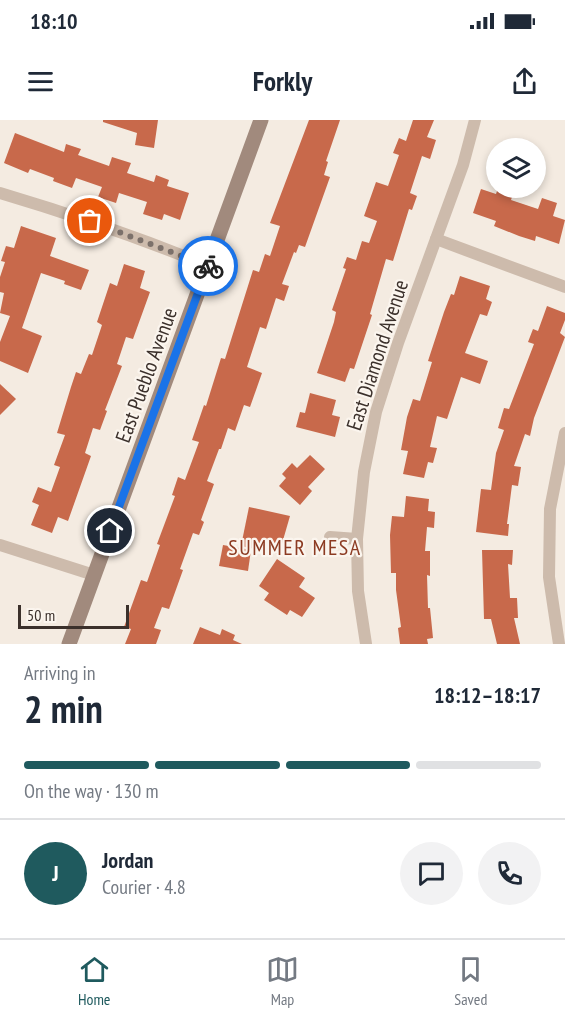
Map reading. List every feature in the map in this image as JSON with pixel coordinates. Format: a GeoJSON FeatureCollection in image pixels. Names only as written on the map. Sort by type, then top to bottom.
{"type":"FeatureCollection","features":[{"type":"Feature","properties":{"kind":"street","name":"East Pueblo Avenue"},"geometry":{"type":"LineString","coordinates":[[69,644],[261,120]]}},
{"type":"Feature","properties":{"kind":"street","name":"East Diamond Avenue"},"geometry":{"type":"LineString","coordinates":[[366,644],[358,591],[357,539],[364,472],[375,412],[463,165],[475,120]]}},
{"type":"Feature","properties":{"kind":"street"},"geometry":{"type":"LineString","coordinates":[[0,194],[82,218],[209,266]]}},
{"type":"Feature","properties":{"kind":"street"},"geometry":{"type":"LineString","coordinates":[[436,239],[565,286]]}},
{"type":"Feature","properties":{"kind":"street"},"geometry":{"type":"LineString","coordinates":[[560,640],[549,577],[550,509],[565,433]]}},
{"type":"Feature","properties":{"kind":"street"},"geometry":{"type":"LineString","coordinates":[[330,537],[357,539]]}},
{"type":"Feature","properties":{"kind":"street"},"geometry":{"type":"LineString","coordinates":[[0,545],[94,575]]}},
{"type":"Feature","properties":{"kind":"building"},"geometry":{"type":"Polygon","coordinates":[[[103,120],[158,120],[154,148],[135,145],[137,133],[103,122],[103,120]]]}},
{"type":"Feature","properties":{"kind":"building"},"geometry":{"type":"Polygon","coordinates":[[[309,120],[340,120],[326,161],[328,162],[324,175],[330,177],[305,247],[299,245],[296,253],[294,252],[282,284],[289,286],[284,301],[276,298],[266,329],[260,327],[247,367],[262,373],[250,407],[244,405],[235,431],[228,428],[221,449],[219,449],[207,481],[214,484],[201,520],[204,522],[199,535],[193,533],[169,609],[162,607],[154,628],[161,630],[156,644],[125,644],[131,629],[124,627],[141,580],[147,582],[160,545],[157,544],[175,496],[172,495],[178,477],[185,480],[199,442],[192,440],[204,405],[206,406],[221,358],[225,359],[253,270],[259,272],[265,254],[270,256],[280,226],[270,223],[309,120]]]}},
{"type":"Feature","properties":{"kind":"building"},"geometry":{"type":"Polygon","coordinates":[[[413,120],[434,120],[427,137],[436,140],[430,159],[422,156],[410,193],[417,196],[412,210],[409,209],[393,261],[386,259],[370,314],[372,315],[354,369],[350,368],[345,382],[317,373],[334,322],[336,312],[332,310],[346,269],[343,268],[347,257],[356,260],[362,241],[369,243],[377,221],[364,216],[376,182],[388,186],[399,155],[393,153],[399,138],[406,141],[413,120]]]}},
{"type":"Feature","properties":{"kind":"building"},"geometry":{"type":"Polygon","coordinates":[[[15,133],[64,152],[66,144],[81,149],[78,155],[109,166],[112,157],[131,163],[127,173],[154,182],[156,175],[169,180],[167,186],[189,193],[180,220],[164,214],[162,220],[143,214],[147,202],[119,193],[116,203],[98,197],[102,187],[76,178],[72,188],[30,169],[28,173],[4,163],[15,133]]]}},
{"type":"Feature","properties":{"kind":"building"},"geometry":{"type":"Polygon","coordinates":[[[481,189],[486,191],[486,198],[512,198],[511,200],[538,209],[542,198],[557,203],[553,216],[565,220],[559,244],[536,236],[535,241],[519,236],[494,226],[496,221],[473,213],[481,189]]]}},
{"type":"Feature","properties":{"kind":"building"},"geometry":{"type":"Polygon","coordinates":[[[21,226],[56,238],[50,256],[89,270],[81,290],[64,284],[65,281],[41,273],[22,328],[42,336],[28,373],[0,361],[0,342],[10,316],[0,313],[4,293],[0,292],[0,277],[5,262],[1,261],[6,246],[14,248],[21,226]]]}},
{"type":"Feature","properties":{"kind":"building"},"geometry":{"type":"Polygon","coordinates":[[[124,264],[145,271],[140,288],[150,292],[133,339],[126,337],[117,364],[122,366],[100,430],[93,428],[85,453],[91,456],[68,521],[58,517],[52,533],[31,525],[39,505],[32,502],[38,487],[51,492],[60,467],[54,465],[65,435],[57,433],[71,387],[76,372],[81,374],[89,354],[92,355],[102,325],[97,322],[110,283],[117,286],[124,264]]]}},
{"type":"Feature","properties":{"kind":"building"},"geometry":{"type":"Polygon","coordinates":[[[460,276],[490,286],[486,299],[492,302],[487,316],[480,314],[465,353],[488,361],[480,384],[461,377],[447,419],[437,416],[430,447],[437,448],[433,463],[428,462],[424,478],[403,474],[408,451],[401,450],[407,417],[413,399],[420,401],[432,362],[428,361],[444,312],[451,294],[454,295],[460,276]]]}},
{"type":"Feature","properties":{"kind":"building"},"geometry":{"type":"Polygon","coordinates":[[[547,306],[565,313],[560,333],[565,337],[534,418],[530,436],[525,434],[514,466],[521,467],[518,486],[512,485],[507,524],[509,524],[508,536],[476,532],[481,489],[491,490],[496,453],[504,430],[498,428],[504,408],[509,409],[534,344],[528,342],[533,329],[538,331],[547,306]]]}},
{"type":"Feature","properties":{"kind":"building"},"geometry":{"type":"Polygon","coordinates":[[[0,384],[16,399],[0,415],[0,384]]]}},
{"type":"Feature","properties":{"kind":"building"},"geometry":{"type":"Polygon","coordinates":[[[310,393],[336,400],[332,415],[340,417],[335,437],[296,427],[300,412],[305,413],[310,393]]]}},
{"type":"Feature","properties":{"kind":"building"},"geometry":{"type":"Polygon","coordinates":[[[310,455],[325,469],[308,487],[312,491],[300,505],[279,486],[286,478],[282,474],[292,463],[297,468],[310,455]]]}},
{"type":"Feature","properties":{"kind":"building"},"geometry":{"type":"Polygon","coordinates":[[[406,496],[429,499],[428,511],[435,512],[434,528],[427,527],[425,551],[430,551],[430,576],[427,575],[428,608],[430,608],[433,638],[427,639],[428,644],[400,644],[398,628],[401,627],[396,573],[391,573],[390,535],[392,516],[404,517],[406,496]]]}},
{"type":"Feature","properties":{"kind":"building"},"geometry":{"type":"Polygon","coordinates":[[[249,507],[290,516],[279,554],[241,546],[249,507]]]}},
{"type":"Feature","properties":{"kind":"building"},"geometry":{"type":"Polygon","coordinates":[[[223,545],[251,550],[248,571],[219,566],[223,545]]]}},
{"type":"Feature","properties":{"kind":"building"},"geometry":{"type":"Polygon","coordinates":[[[482,550],[513,550],[512,565],[508,564],[510,598],[517,598],[518,618],[514,618],[520,644],[497,644],[491,619],[484,619],[482,550]]]}},
{"type":"Feature","properties":{"kind":"building"},"geometry":{"type":"Polygon","coordinates":[[[277,559],[305,578],[299,587],[315,598],[302,617],[290,610],[287,615],[264,600],[269,593],[259,586],[277,559]]]}},
{"type":"Feature","properties":{"kind":"building"},"geometry":{"type":"Polygon","coordinates":[[[200,627],[220,635],[222,629],[235,635],[233,640],[242,644],[193,644],[200,627]]]}},
{"type":"Feature","properties":{"kind":"way so far"},"geometry":{"type":"LineString","coordinates":[[90,221],[208,266]]}},
{"type":"Feature","properties":{"kind":"district","name":"SUMMER MESA"},"geometry":{"type":"Point","coordinates":[295,547]}},
{"type":"Feature","properties":{"kind":"route"},"geometry":{"type":"LineString","coordinates":[[110,531],[208,266]]}}]}
